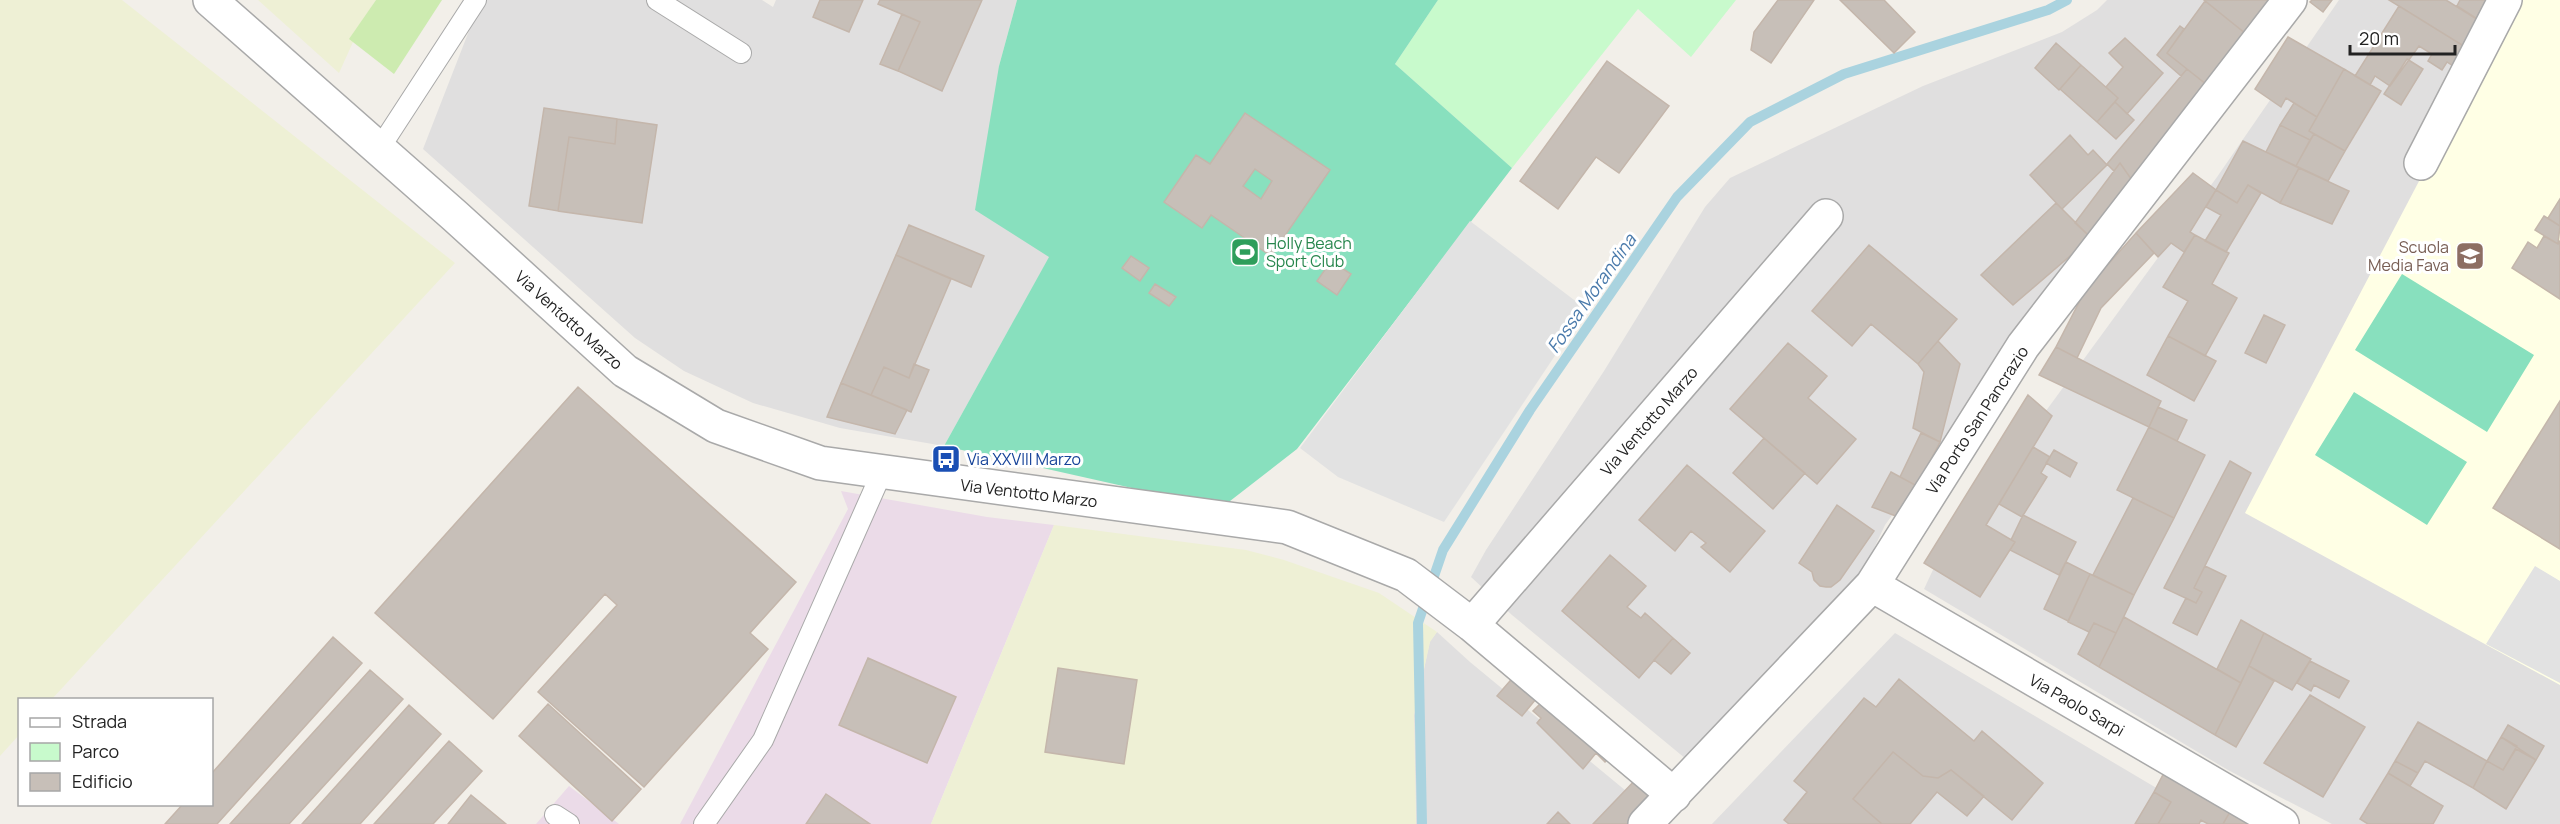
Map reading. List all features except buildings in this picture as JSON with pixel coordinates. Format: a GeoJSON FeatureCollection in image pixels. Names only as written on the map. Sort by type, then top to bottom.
{"type":"FeatureCollection","features":[{"type":"Feature","properties":{"kind":"street","name":"Via Ventotto Marzo"},"geometry":{"type":"LineString","coordinates":[[210,0],[625,370],[716,426],[820,463],[1287,528],[1406,575],[1472,625],[1674,795]]}},
{"type":"Feature","properties":{"kind":"street","name":"Via Porto San Pancrazio"},"geometry":{"type":"LineString","coordinates":[[1645,824],[1872,585],[2023,346],[2290,0]]}},
{"type":"Feature","properties":{"kind":"street"},"geometry":{"type":"LineString","coordinates":[[2421,163],[2505,0]]}},
{"type":"Feature","properties":{"kind":"street","name":"Via Ventotto Marzo"},"geometry":{"type":"LineString","coordinates":[[1472,625],[1826,216]]}},
{"type":"Feature","properties":{"kind":"street","name":"Via Paolo Sarpi"},"geometry":{"type":"LineString","coordinates":[[1872,585],[2282,824]]}},
{"type":"Feature","properties":{"kind":"lane"},"geometry":{"type":"LineString","coordinates":[[379,149],[476,0]]}},
{"type":"Feature","properties":{"kind":"lane"},"geometry":{"type":"LineString","coordinates":[[657,0],[741,53]]}},
{"type":"Feature","properties":{"kind":"lane"},"geometry":{"type":"LineString","coordinates":[[704,824],[763,740],[882,472]]}},
{"type":"Feature","properties":{"kind":"shaded area"},"geometry":{"type":"Polygon","coordinates":[[[0,0],[122,0],[455,263],[53,698],[18,698],[18,736],[0,756],[0,0]]]}},
{"type":"Feature","properties":{"kind":"shaded area"},"geometry":{"type":"Polygon","coordinates":[[[258,0],[376,0],[363,20],[339,73],[258,0]]]}},
{"type":"Feature","properties":{"kind":"shaded area"},"geometry":{"type":"Polygon","coordinates":[[[481,0],[762,0],[773,7],[776,0],[1017,0],[999,66],[1050,256],[944,446],[840,428],[753,403],[684,371],[635,338],[423,149],[481,0]]]}},
{"type":"Feature","properties":{"kind":"shaded area"},"geometry":{"type":"Polygon","coordinates":[[[2107,0],[2262,0],[2166,139],[1885,525],[1860,578],[1686,759],[1512,615],[1471,577],[1486,550],[1604,371],[1705,207],[1730,178],[1923,86],[2062,32],[2097,10],[2107,0]]]}},
{"type":"Feature","properties":{"kind":"shaded area"},"geometry":{"type":"Polygon","coordinates":[[[2339,0],[2560,0],[2560,824],[2332,824],[2228,770],[1924,589],[1939,557],[2217,177],[2339,0]]]}},
{"type":"Feature","properties":{"kind":"shaded area","name":"Scuola Media Fava"},"geometry":{"type":"Polygon","coordinates":[[[2514,0],[2560,0],[2560,685],[2245,513],[2514,0]]]}},
{"type":"Feature","properties":{"kind":"shaded area"},"geometry":{"type":"Polygon","coordinates":[[[1470,221],[1586,309],[1444,522],[1338,477],[1300,448],[1470,221]]]}},
{"type":"Feature","properties":{"kind":"shaded area"},"geometry":{"type":"Polygon","coordinates":[[[841,491],[987,517],[1054,525],[931,824],[680,824],[848,509],[841,491]]]}},
{"type":"Feature","properties":{"kind":"shaded area"},"geometry":{"type":"Polygon","coordinates":[[[1054,525],[1246,550],[1284,560],[1379,593],[1437,632],[1430,642],[1414,715],[1416,824],[931,824],[1054,525]]]}},
{"type":"Feature","properties":{"kind":"shaded area"},"geometry":{"type":"Polygon","coordinates":[[[2535,566],[2560,581],[2560,683],[2486,644],[2535,566]]]}},
{"type":"Feature","properties":{"kind":"shaded area"},"geometry":{"type":"Polygon","coordinates":[[[1437,632],[1643,805],[1624,824],[1416,824],[1414,715],[1430,641],[1437,632]]]}},
{"type":"Feature","properties":{"kind":"shaded area"},"geometry":{"type":"Polygon","coordinates":[[[1895,633],[2202,815],[2219,824],[1712,824],[1895,633]]]}},
{"type":"Feature","properties":{"kind":"shaded area"},"geometry":{"type":"Polygon","coordinates":[[[569,786],[619,824],[536,824],[569,786]]]}},
{"type":"Feature","properties":{"kind":"green space"},"geometry":{"type":"Polygon","coordinates":[[[376,0],[442,0],[394,74],[349,39],[376,0]]]}},
{"type":"Feature","properties":{"kind":"green space","name":"Holly Beach Sport Club"},"geometry":{"type":"Polygon","coordinates":[[[1017,0],[1438,0],[1395,64],[1512,168],[1297,449],[1221,508],[944,446],[1049,257],[975,210],[999,66],[1017,0]]]}},
{"type":"Feature","properties":{"kind":"green space"},"geometry":{"type":"Polygon","coordinates":[[[1438,0],[1736,0],[1691,57],[1638,9],[1512,168],[1395,64],[1438,0]]]}},
{"type":"Feature","properties":{"kind":"green space"},"geometry":{"type":"Polygon","coordinates":[[[2402,274],[2534,355],[2487,432],[2355,350],[2402,274]]]}},
{"type":"Feature","properties":{"kind":"green space"},"geometry":{"type":"Polygon","coordinates":[[[2354,392],[2467,462],[2427,525],[2315,455],[2354,392]]]}},
{"type":"Feature","properties":{"kind":"waterway","name":"Fossa Morandina"},"geometry":{"type":"LineString","coordinates":[[1422,824],[1418,623],[1443,550],[1530,410],[1677,197],[1750,122],[1844,74],[2048,10],[2067,0]]}},
{"type":"Feature","properties":{"kind":"place","name":"Holly Beach Sport Club"},"geometry":{"type":"Point","coordinates":[1245,252]}},
{"type":"Feature","properties":{"kind":"place","name":"Scuola Media Fava"},"geometry":{"type":"Point","coordinates":[2470,256]}},
{"type":"Feature","properties":{"kind":"place","name":"Via XXVIII Marzo"},"geometry":{"type":"Point","coordinates":[946,459]}}]}
